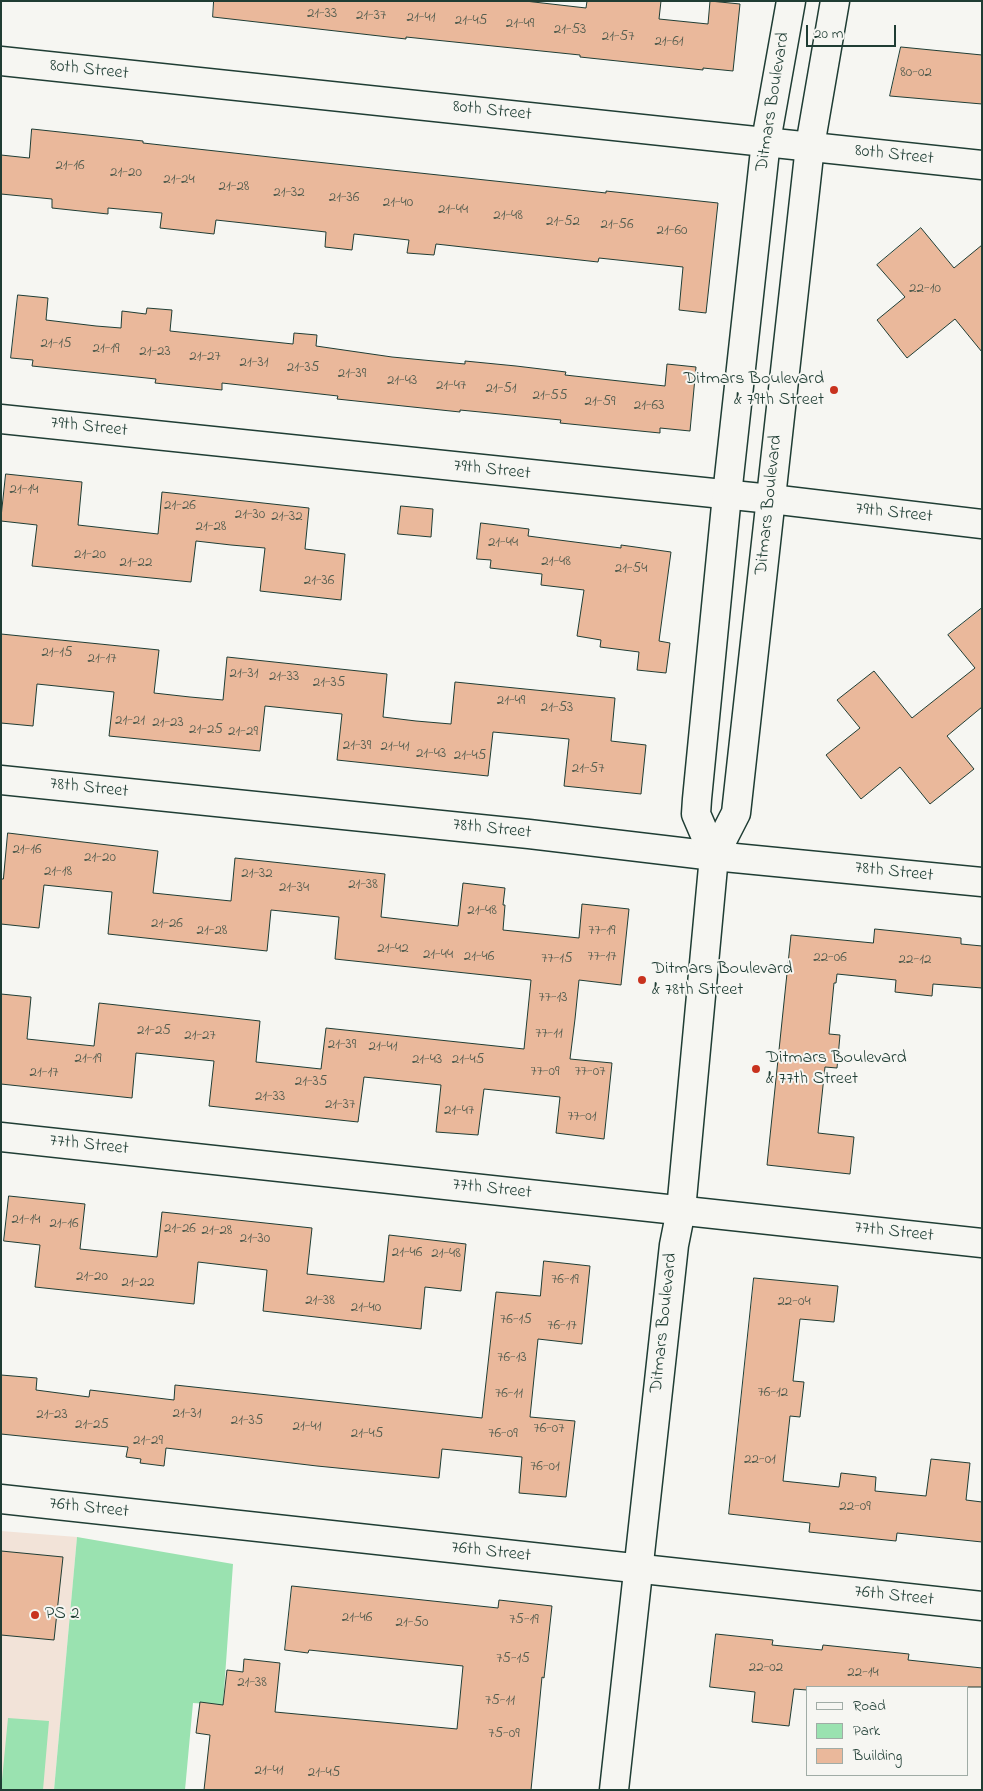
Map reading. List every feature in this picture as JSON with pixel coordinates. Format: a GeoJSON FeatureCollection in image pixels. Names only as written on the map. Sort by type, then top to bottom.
{"type":"FeatureCollection","features":[{"type":"Feature","properties":{"kind":"street","name":"Ditmars Boulevard"},"geometry":{"type":"LineString","coordinates":[[714,856],[696,814],[727,495],[766,141],[791,1]]}},
{"type":"Feature","properties":{"kind":"street","name":"Ditmars Boulevard"},"geometry":{"type":"LineString","coordinates":[[614,1790],[637,1569],[674,1244],[680,1210],[714,856],[736,813],[810,146],[835,1]]}},
{"type":"Feature","properties":{"kind":"street","name":"80th Street"},"geometry":{"type":"LineString","coordinates":[[1,62],[982,165]]}},
{"type":"Feature","properties":{"kind":"street","name":"79th Street"},"geometry":{"type":"LineString","coordinates":[[1,419],[771,499],[982,524]]}},
{"type":"Feature","properties":{"kind":"street","name":"78th Street"},"geometry":{"type":"LineString","coordinates":[[1,780],[529,834],[714,856],[982,882]]}},
{"type":"Feature","properties":{"kind":"street","name":"77th Street"},"geometry":{"type":"LineString","coordinates":[[1,1137],[982,1243]]}},
{"type":"Feature","properties":{"kind":"street","name":"76th Street"},"geometry":{"type":"LineString","coordinates":[[1,1499],[982,1606]]}},
{"type":"Feature","properties":{"kind":"shaded area","name":"PS 2"},"geometry":{"type":"Polygon","coordinates":[[[1,1531],[77,1537],[54,1790],[1,1790],[1,1531]]]}},
{"type":"Feature","properties":{"kind":"green space"},"geometry":{"type":"Polygon","coordinates":[[[77,1537],[233,1564],[223,1705],[193,1703],[185,1790],[54,1790],[77,1537]]]}},
{"type":"Feature","properties":{"kind":"green space"},"geometry":{"type":"Polygon","coordinates":[[[8,1718],[49,1721],[43,1790],[1,1790],[8,1718]]]}},
{"type":"Feature","properties":{"kind":"building"},"geometry":{"type":"Polygon","coordinates":[[[214,1],[525,1],[586,8],[587,1],[661,1],[659,19],[708,24],[710,1],[740,4],[733,71],[703,68],[703,70],[580,57],[580,55],[406,37],[406,39],[213,17],[214,1]]]}},
{"type":"Feature","properties":{"kind":"building"},"geometry":{"type":"Polygon","coordinates":[[[901,47],[982,55],[982,104],[890,96],[901,47]]]}},
{"type":"Feature","properties":{"kind":"building"},"geometry":{"type":"Polygon","coordinates":[[[32,129],[279,158],[718,203],[706,313],[679,310],[683,267],[599,258],[598,262],[436,244],[434,255],[407,253],[409,240],[354,234],[352,250],[325,247],[326,232],[216,220],[214,234],[160,228],[162,213],[108,208],[108,214],[52,208],[52,199],[1,194],[1,155],[29,158],[32,129]]]}},
{"type":"Feature","properties":{"kind":"building"},"geometry":{"type":"Polygon","coordinates":[[[921,228],[954,268],[982,245],[982,352],[955,319],[907,358],[877,320],[905,297],[877,265],[921,228]]]}},
{"type":"Feature","properties":{"kind":"building"},"geometry":{"type":"Polygon","coordinates":[[[18,295],[48,298],[46,320],[96,326],[121,328],[122,311],[146,314],[147,308],[172,310],[170,331],[293,344],[294,333],[317,335],[316,346],[392,357],[465,364],[465,361],[516,366],[566,372],[565,375],[665,386],[667,364],[696,367],[690,431],[660,428],[660,433],[560,423],[561,420],[337,399],[338,396],[222,383],[222,390],[155,383],[156,379],[32,366],[33,360],[11,358],[18,295]]]}},
{"type":"Feature","properties":{"kind":"building"},"geometry":{"type":"Polygon","coordinates":[[[6,474],[82,482],[78,525],[158,534],[162,492],[309,508],[305,549],[345,554],[341,600],[260,591],[265,548],[196,541],[191,582],[32,566],[37,525],[1,521],[6,474]]]}},
{"type":"Feature","properties":{"kind":"building"},"geometry":{"type":"Polygon","coordinates":[[[401,506],[433,509],[431,537],[398,534],[401,506]]]}},
{"type":"Feature","properties":{"kind":"building"},"geometry":{"type":"Polygon","coordinates":[[[481,523],[529,529],[528,536],[621,548],[621,545],[671,552],[659,641],[670,643],[666,673],[637,670],[639,652],[600,647],[601,640],[577,636],[584,590],[541,585],[542,574],[490,568],[491,560],[477,559],[481,523]]]}},
{"type":"Feature","properties":{"kind":"building"},"geometry":{"type":"Polygon","coordinates":[[[982,608],[982,707],[947,736],[974,769],[930,804],[900,767],[861,799],[826,755],[860,728],[837,700],[874,671],[912,718],[975,668],[948,635],[982,608]]]}},
{"type":"Feature","properties":{"kind":"building"},"geometry":{"type":"Polygon","coordinates":[[[1,634],[159,650],[154,693],[190,697],[223,700],[227,657],[387,674],[383,717],[416,721],[451,724],[455,682],[615,698],[611,741],[646,745],[641,794],[564,786],[569,739],[493,732],[488,776],[337,760],[342,714],[265,706],[260,751],[109,736],[114,692],[37,684],[33,726],[1,723],[1,634]]]}},
{"type":"Feature","properties":{"kind":"building"},"geometry":{"type":"Polygon","coordinates":[[[8,833],[158,851],[153,893],[231,901],[235,858],[385,874],[381,917],[458,926],[463,883],[505,888],[503,930],[579,938],[582,904],[629,909],[621,985],[579,980],[570,1059],[612,1063],[604,1139],[556,1133],[560,1097],[484,1089],[478,1135],[436,1132],[441,1085],[364,1077],[358,1122],[209,1106],[214,1061],[136,1053],[132,1098],[1,1084],[1,994],[31,997],[27,1039],[94,1046],[99,1003],[260,1021],[256,1062],[321,1069],[326,1028],[524,1049],[531,980],[335,959],[339,917],[271,910],[267,951],[108,934],[112,892],[44,885],[39,928],[1,924],[1,879],[3,879],[8,833]]]}},
{"type":"Feature","properties":{"kind":"building"},"geometry":{"type":"Polygon","coordinates":[[[875,929],[961,938],[961,944],[982,946],[982,988],[933,984],[932,996],[895,992],[896,980],[837,974],[836,983],[834,983],[829,1034],[840,1035],[837,1068],[825,1067],[818,1133],[854,1137],[850,1174],[767,1165],[791,935],[873,943],[875,929]]]}},
{"type":"Feature","properties":{"kind":"building"},"geometry":{"type":"Polygon","coordinates":[[[9,1196],[85,1204],[80,1249],[157,1257],[162,1212],[312,1228],[307,1274],[384,1282],[389,1235],[466,1244],[461,1291],[425,1287],[421,1329],[263,1311],[267,1270],[198,1262],[194,1304],[35,1287],[40,1245],[4,1241],[9,1196]]]}},
{"type":"Feature","properties":{"kind":"building"},"geometry":{"type":"Polygon","coordinates":[[[544,1261],[590,1266],[582,1344],[538,1339],[530,1417],[575,1421],[566,1497],[519,1493],[522,1457],[442,1449],[439,1478],[166,1448],[164,1466],[140,1463],[141,1459],[126,1457],[128,1447],[1,1434],[1,1375],[37,1378],[36,1390],[89,1397],[90,1390],[174,1400],[175,1385],[482,1418],[496,1292],[540,1296],[544,1261]]]}},
{"type":"Feature","properties":{"kind":"building"},"geometry":{"type":"Polygon","coordinates":[[[754,1278],[838,1286],[834,1322],[800,1319],[793,1381],[804,1382],[800,1417],[790,1416],[783,1481],[839,1487],[841,1473],[876,1477],[875,1491],[926,1496],[931,1459],[970,1463],[966,1500],[982,1502],[982,1542],[897,1533],[896,1541],[809,1532],[810,1523],[729,1514],[754,1278]]]}},
{"type":"Feature","properties":{"kind":"building"},"geometry":{"type":"Polygon","coordinates":[[[1,1551],[63,1557],[54,1640],[1,1635],[1,1551]]]}},
{"type":"Feature","properties":{"kind":"building"},"geometry":{"type":"Polygon","coordinates":[[[292,1586],[498,1608],[499,1600],[552,1606],[544,1678],[542,1677],[531,1790],[204,1790],[210,1735],[196,1733],[200,1702],[223,1705],[227,1670],[243,1672],[244,1659],[280,1663],[275,1712],[457,1729],[463,1666],[309,1650],[308,1653],[285,1650],[292,1586]]]}},
{"type":"Feature","properties":{"kind":"building"},"geometry":{"type":"Polygon","coordinates":[[[716,1634],[773,1640],[772,1645],[822,1650],[823,1645],[909,1654],[908,1660],[982,1668],[982,1687],[806,1686],[806,1690],[794,1689],[789,1726],[752,1722],[755,1692],[710,1687],[716,1634]]]}},
{"type":"Feature","properties":{"kind":"place","name":"Ditmars Boulevard & 79th Street"},"geometry":{"type":"Point","coordinates":[834,390]}},
{"type":"Feature","properties":{"kind":"place","name":"Ditmars Boulevard & 78th Street"},"geometry":{"type":"Point","coordinates":[642,980]}},
{"type":"Feature","properties":{"kind":"place","name":"Ditmars Boulevard & 77th Street"},"geometry":{"type":"Point","coordinates":[756,1069]}},
{"type":"Feature","properties":{"kind":"place","name":"PS 2"},"geometry":{"type":"Point","coordinates":[35,1615]}}]}
